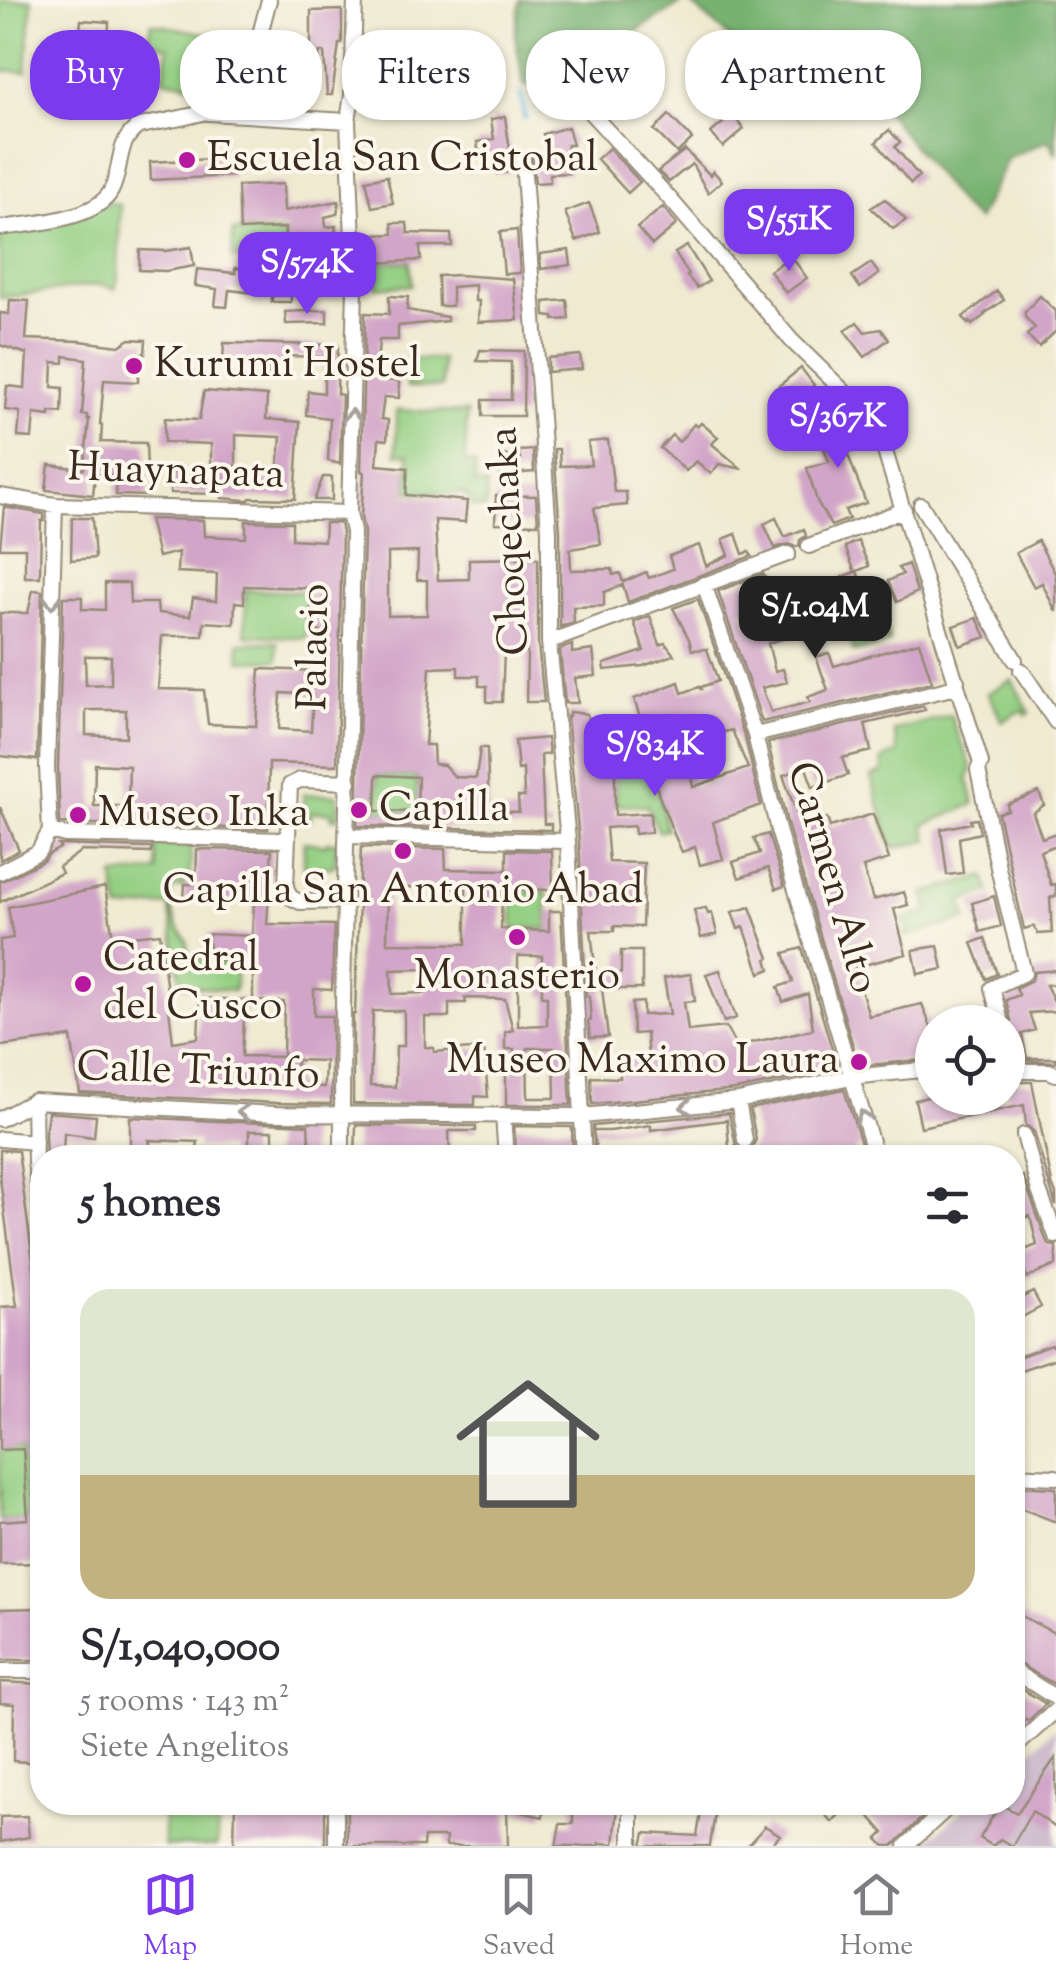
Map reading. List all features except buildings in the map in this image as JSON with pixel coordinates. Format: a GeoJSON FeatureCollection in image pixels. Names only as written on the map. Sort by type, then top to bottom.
{"type":"FeatureCollection","features":[{"type":"Feature","properties":{"kind":"street"},"geometry":{"type":"LineString","coordinates":[[261,30],[269,0]]}},
{"type":"Feature","properties":{"kind":"street","name":"Palacio"},"geometry":{"type":"LineString","coordinates":[[354,30],[355,0]]}},
{"type":"Feature","properties":{"kind":"street"},"geometry":{"type":"LineString","coordinates":[[0,228],[54,220],[88,210],[105,200],[113,188],[120,154],[132,131],[180,118]]}},
{"type":"Feature","properties":{"kind":"street","name":"Palacio"},"geometry":{"type":"LineString","coordinates":[[344,901],[355,288],[348,120]]}},
{"type":"Feature","properties":{"kind":"street"},"geometry":{"type":"LineString","coordinates":[[598,120],[792,342],[878,429],[981,763],[978,770],[986,810],[1024,974],[992,988],[996,1005]]}},
{"type":"Feature","properties":{"kind":"street","name":"Choqechaka"},"geometry":{"type":"LineString","coordinates":[[523,160],[548,531],[549,642],[568,841],[583,1145]]}},
{"type":"Feature","properties":{"kind":"street","name":"Huaynapata"},"geometry":{"type":"LineString","coordinates":[[0,496],[55,505],[349,514]]}},
{"type":"Feature","properties":{"kind":"street"},"geometry":{"type":"LineString","coordinates":[[921,504],[1056,722]]}},
{"type":"Feature","properties":{"kind":"street"},"geometry":{"type":"LineString","coordinates":[[0,872],[38,852],[50,831],[55,505]]}},
{"type":"Feature","properties":{"kind":"street"},"geometry":{"type":"LineString","coordinates":[[809,546],[904,510]]}},
{"type":"Feature","properties":{"kind":"street"},"geometry":{"type":"LineString","coordinates":[[549,642],[788,554]]}},
{"type":"Feature","properties":{"kind":"street","name":"Carmen Alto"},"geometry":{"type":"LineString","coordinates":[[704,584],[754,735],[778,830],[872,1145]]}},
{"type":"Feature","properties":{"kind":"street"},"geometry":{"type":"LineString","coordinates":[[754,735],[952,688],[957,680]]}},
{"type":"Feature","properties":{"kind":"street"},"geometry":{"type":"LineString","coordinates":[[342,1145],[344,901],[300,902],[290,897],[286,887],[290,785],[300,780],[349,782]]}},
{"type":"Feature","properties":{"kind":"street"},"geometry":{"type":"LineString","coordinates":[[50,831],[65,836],[288,840]]}},
{"type":"Feature","properties":{"kind":"street"},"geometry":{"type":"LineString","coordinates":[[347,836],[568,841]]}},
{"type":"Feature","properties":{"kind":"street"},"geometry":{"type":"LineString","coordinates":[[1025,1068],[1056,1074]]}},
{"type":"Feature","properties":{"kind":"street","name":"Calle Triunfo"},"geometry":{"type":"LineString","coordinates":[[35,1142],[34,1101],[276,1114],[582,1116],[738,1101],[851,1076],[915,1070]]}},
{"type":"Feature","properties":{"kind":"street"},"geometry":{"type":"LineString","coordinates":[[0,1119],[34,1101]]}},
{"type":"Feature","properties":{"kind":"street"},"geometry":{"type":"LineString","coordinates":[[738,1101],[745,1140]]}},
{"type":"Feature","properties":{"kind":"street"},"geometry":{"type":"LineString","coordinates":[[504,1115],[505,1145]]}},
{"type":"Feature","properties":{"kind":"street"},"geometry":{"type":"LineString","coordinates":[[1024,1135],[1056,1236]]}},
{"type":"Feature","properties":{"kind":"street"},"geometry":{"type":"LineString","coordinates":[[0,1140],[35,1142]]}},
{"type":"Feature","properties":{"kind":"street"},"geometry":{"type":"LineString","coordinates":[[1025,1476],[1056,1477]]}},
{"type":"Feature","properties":{"kind":"street"},"geometry":{"type":"LineString","coordinates":[[0,1670],[30,1671]]}},
{"type":"Feature","properties":{"kind":"street"},"geometry":{"type":"LineString","coordinates":[[1025,1678],[1056,1698]]}},
{"type":"Feature","properties":{"kind":"street"},"geometry":{"type":"LineString","coordinates":[[1025,1738],[1056,1710]]}},
{"type":"Feature","properties":{"kind":"street"},"geometry":{"type":"LineString","coordinates":[[336,1815],[336,1846]]}},
{"type":"Feature","properties":{"kind":"street"},"geometry":{"type":"LineString","coordinates":[[630,1815],[631,1846]]}},
{"type":"Feature","properties":{"kind":"street"},"geometry":{"type":"LineString","coordinates":[[906,1846],[940,1815]]}},
{"type":"Feature","properties":{"kind":"shaded area"},"geometry":{"type":"Polygon","coordinates":[[[1056,1728],[1056,1846],[922,1846],[957,1815],[1025,1815],[1025,1755],[1056,1728]]]}},
{"type":"Feature","properties":{"kind":"green space"},"geometry":{"type":"Polygon","coordinates":[[[0,0],[32,0],[26,72],[0,70],[0,0]]]}},
{"type":"Feature","properties":{"kind":"green space"},"geometry":{"type":"Polygon","coordinates":[[[520,0],[687,0],[638,30],[526,30],[526,86],[515,35],[520,0]]]}},
{"type":"Feature","properties":{"kind":"green space"},"geometry":{"type":"Polygon","coordinates":[[[687,0],[1056,0],[1056,153],[1048,140],[1008,158],[977,220],[961,206],[893,120],[921,120],[921,30],[721,30],[687,0]]]}},
{"type":"Feature","properties":{"kind":"green space"},"geometry":{"type":"Polygon","coordinates":[[[151,23],[187,30],[180,30],[180,82],[163,79],[169,47],[160,45],[160,30],[150,30],[151,23]]]}},
{"type":"Feature","properties":{"kind":"green space"},"geometry":{"type":"Polygon","coordinates":[[[106,202],[120,205],[115,289],[101,284],[0,298],[0,233],[106,202]]]}},
{"type":"Feature","properties":{"kind":"green space"},"geometry":{"type":"Polygon","coordinates":[[[233,231],[285,233],[284,258],[269,258],[268,266],[259,266],[258,259],[232,258],[233,231]]]}},
{"type":"Feature","properties":{"kind":"green space"},"geometry":{"type":"Polygon","coordinates":[[[410,261],[412,285],[376,288],[375,263],[410,261]]]}},
{"type":"Feature","properties":{"kind":"green space"},"geometry":{"type":"Polygon","coordinates":[[[407,359],[442,359],[442,387],[407,387],[407,359]]]}},
{"type":"Feature","properties":{"kind":"green space"},"geometry":{"type":"Polygon","coordinates":[[[397,410],[467,413],[465,463],[475,464],[475,484],[487,485],[486,508],[472,507],[464,494],[408,492],[409,455],[396,454],[397,410]]]}},
{"type":"Feature","properties":{"kind":"green space"},"geometry":{"type":"Polygon","coordinates":[[[246,590],[308,592],[306,638],[245,635],[246,590]]]}},
{"type":"Feature","properties":{"kind":"green space"},"geometry":{"type":"Polygon","coordinates":[[[881,612],[890,642],[854,652],[845,621],[881,612]]]}},
{"type":"Feature","properties":{"kind":"green space"},"geometry":{"type":"Polygon","coordinates":[[[277,642],[278,660],[240,661],[239,643],[277,642]]]}},
{"type":"Feature","properties":{"kind":"green space"},"geometry":{"type":"Polygon","coordinates":[[[1012,680],[1030,713],[1026,715],[1023,710],[1002,721],[988,693],[1012,680]]]}},
{"type":"Feature","properties":{"kind":"green space"},"geometry":{"type":"Polygon","coordinates":[[[950,715],[972,768],[968,779],[974,804],[924,825],[928,841],[892,848],[871,777],[883,772],[882,759],[898,753],[894,731],[950,715]]]}},
{"type":"Feature","properties":{"kind":"green space"},"geometry":{"type":"Polygon","coordinates":[[[615,764],[651,765],[667,829],[659,832],[647,806],[616,805],[615,764]]]}},
{"type":"Feature","properties":{"kind":"green space"},"geometry":{"type":"Polygon","coordinates":[[[377,775],[417,777],[417,812],[377,811],[377,775]]]}},
{"type":"Feature","properties":{"kind":"green space"},"geometry":{"type":"Polygon","coordinates":[[[304,794],[338,795],[338,818],[332,818],[331,812],[311,812],[311,819],[304,819],[304,794]]]}},
{"type":"Feature","properties":{"kind":"green space"},"geometry":{"type":"Polygon","coordinates":[[[304,842],[337,842],[335,865],[304,866],[304,842]]]}},
{"type":"Feature","properties":{"kind":"green space"},"geometry":{"type":"Polygon","coordinates":[[[155,843],[191,846],[190,877],[184,877],[183,888],[172,887],[170,904],[177,926],[187,940],[189,958],[238,964],[234,991],[181,985],[169,905],[119,910],[114,876],[157,871],[155,843]]]}},
{"type":"Feature","properties":{"kind":"green space"},"geometry":{"type":"Polygon","coordinates":[[[985,876],[990,892],[961,901],[967,919],[907,936],[903,919],[929,911],[924,893],[985,876]]]}},
{"type":"Feature","properties":{"kind":"green space"},"geometry":{"type":"Polygon","coordinates":[[[513,891],[547,892],[547,929],[513,928],[513,891]]]}},
{"type":"Feature","properties":{"kind":"green space"},"geometry":{"type":"Polygon","coordinates":[[[23,1449],[28,1519],[0,1521],[0,1450],[23,1449]]]}},
{"type":"Feature","properties":{"kind":"green space"},"geometry":{"type":"Polygon","coordinates":[[[164,1815],[218,1815],[217,1846],[164,1846],[164,1815]]]}},
{"type":"Feature","properties":{"kind":"waterway"},"geometry":{"type":"LineString","coordinates":[[521,94],[525,118]]}},
{"type":"Feature","properties":{"kind":"place","name":"Escuela San Cristobal"},"geometry":{"type":"Point","coordinates":[187,160]}},
{"type":"Feature","properties":{"kind":"place","name":"Kurumi Hostel"},"geometry":{"type":"Point","coordinates":[134,366]}},
{"type":"Feature","properties":{"kind":"place","name":"Capilla"},"geometry":{"type":"Point","coordinates":[359,810]}},
{"type":"Feature","properties":{"kind":"place","name":"Museo Inka"},"geometry":{"type":"Point","coordinates":[78,815]}},
{"type":"Feature","properties":{"kind":"place","name":"Capilla San Antonio Abad"},"geometry":{"type":"Point","coordinates":[403,851]}},
{"type":"Feature","properties":{"kind":"place","name":"Monasterio"},"geometry":{"type":"Point","coordinates":[517,937]}},
{"type":"Feature","properties":{"kind":"place","name":"Catedral del Cusco"},"geometry":{"type":"Point","coordinates":[83,984]}},
{"type":"Feature","properties":{"kind":"place","name":"Museo Maximo Laura"},"geometry":{"type":"Point","coordinates":[859,1062]}}]}
